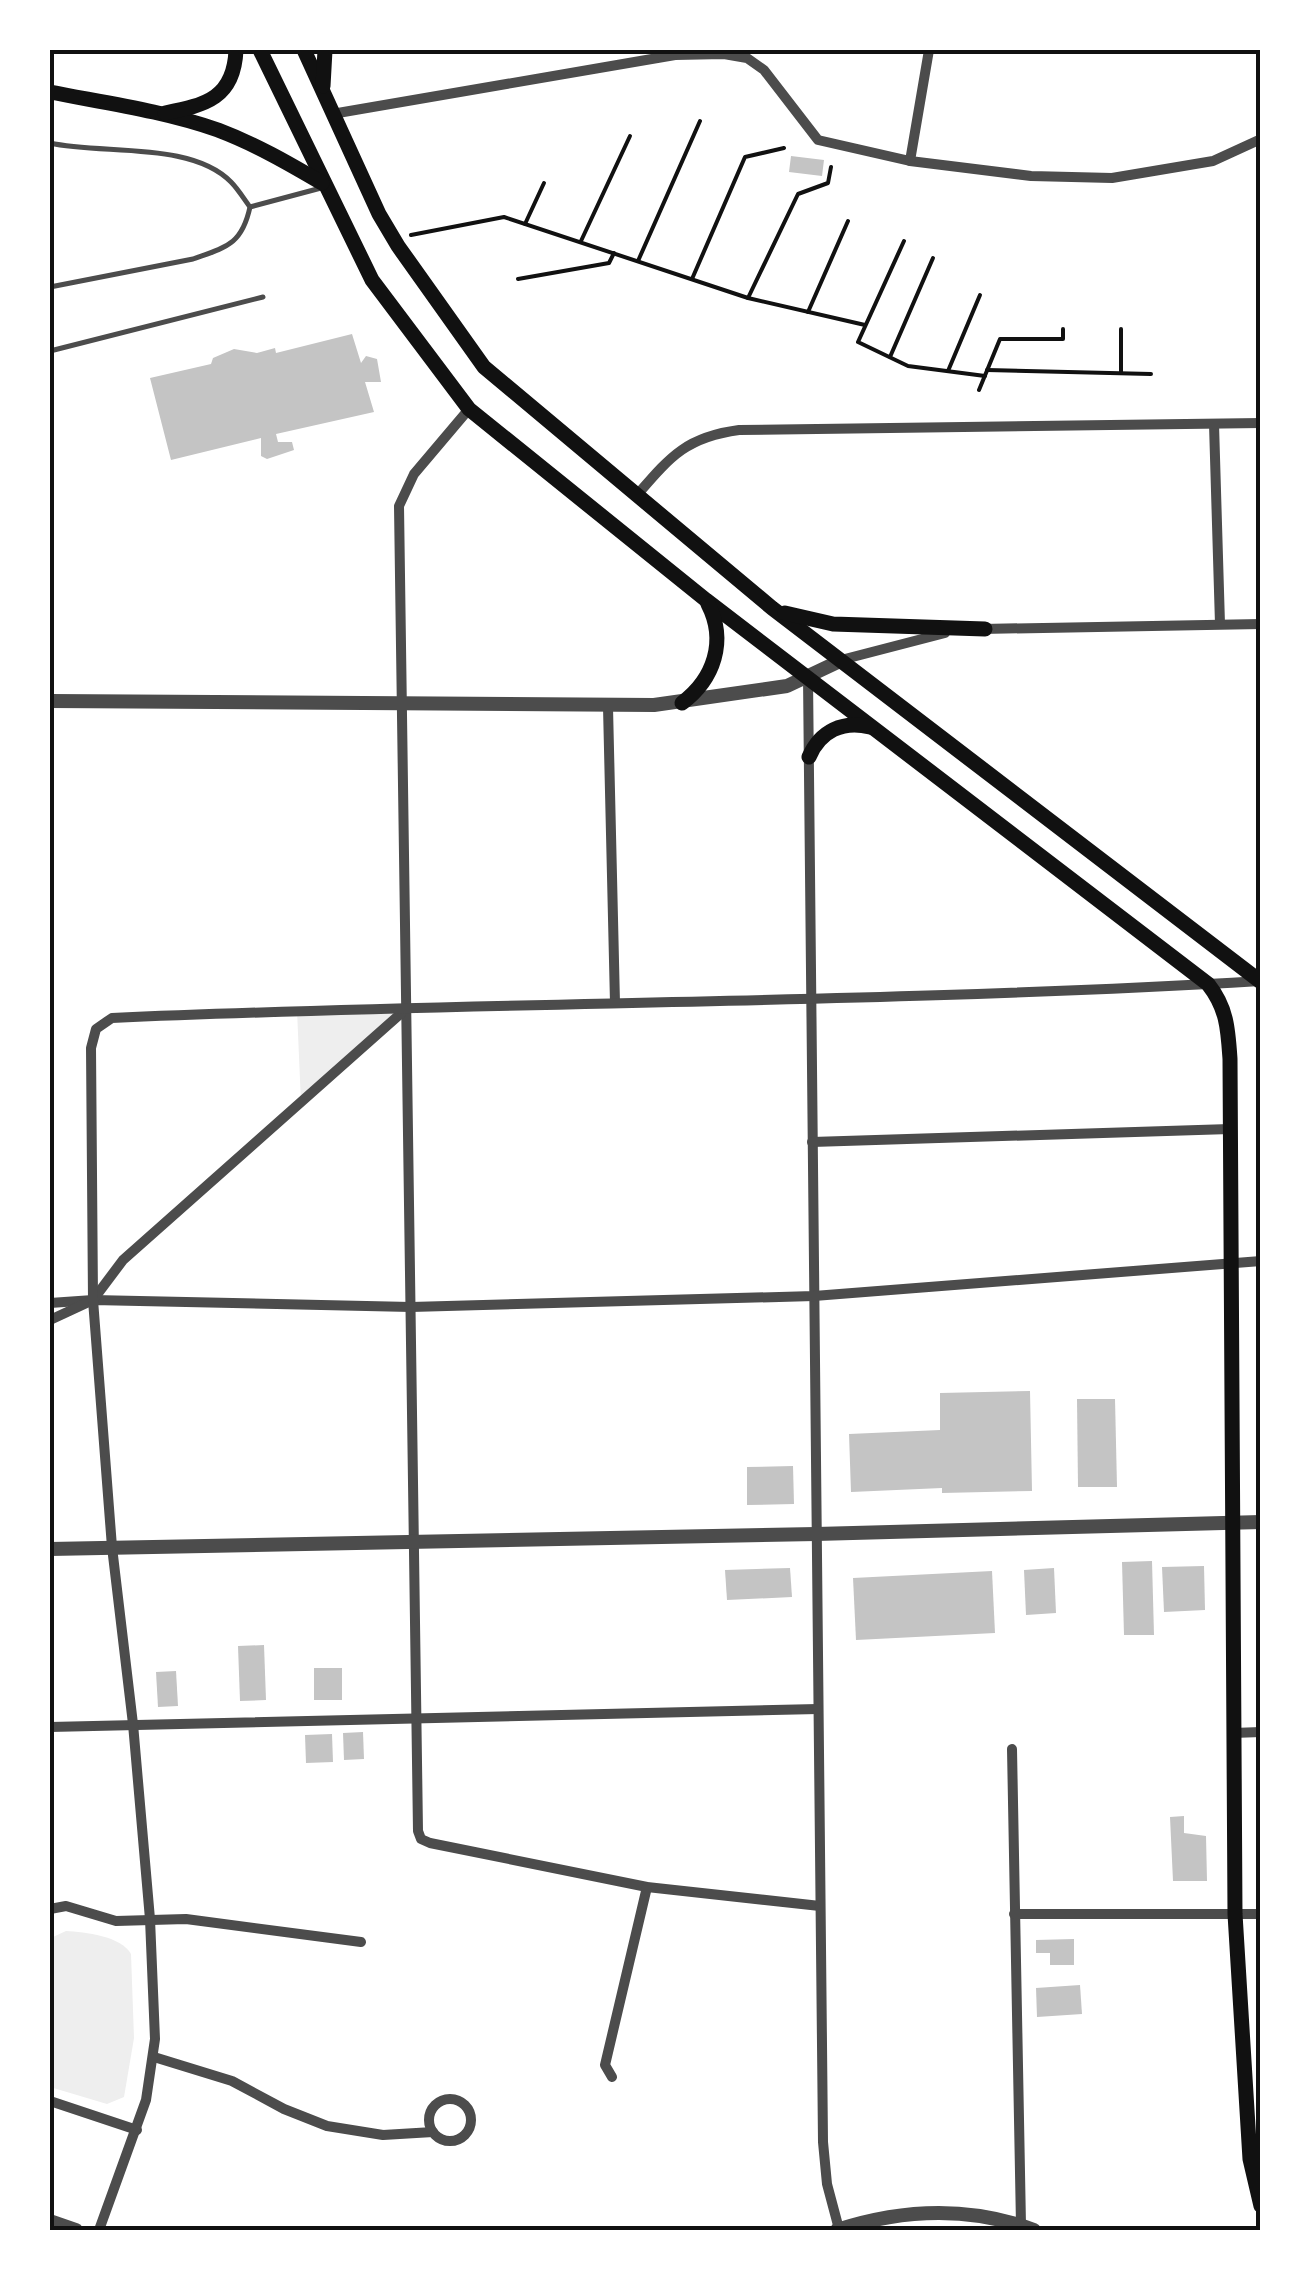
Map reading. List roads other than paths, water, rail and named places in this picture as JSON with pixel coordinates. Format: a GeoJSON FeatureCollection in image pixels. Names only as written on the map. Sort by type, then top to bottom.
{"type":"FeatureCollection","features":[{"type":"Feature","properties":{"kind":"main road"},"geometry":{"type":"LineString","coordinates":[[161,114],[200,106],[218,95],[231,82],[236,50]]}},
{"type":"Feature","properties":{"kind":"main road"},"geometry":{"type":"LineString","coordinates":[[260,50],[372,280],[469,409],[706,600],[1208,984],[1221,1001],[1227,1020],[1230,1129],[1235,1914],[1250,2159],[1261,2206]]}},
{"type":"Feature","properties":{"kind":"main road"},"geometry":{"type":"LineString","coordinates":[[304,50],[362,182],[398,246],[484,368],[772,608],[1261,981]]}},
{"type":"Feature","properties":{"kind":"main road"},"geometry":{"type":"LineString","coordinates":[[324,95],[325,50]]}},
{"type":"Feature","properties":{"kind":"main road"},"geometry":{"type":"LineString","coordinates":[[50,92],[161,114],[217,130],[272,153],[323,185]]}},
{"type":"Feature","properties":{"kind":"main road"},"geometry":{"type":"LineString","coordinates":[[682,703],[701,686],[714,663],[717,637],[706,600]]}},
{"type":"Feature","properties":{"kind":"main road"},"geometry":{"type":"LineString","coordinates":[[772,608],[833,624],[985,629]]}},
{"type":"Feature","properties":{"kind":"main road"},"geometry":{"type":"LineString","coordinates":[[809,757],[822,737],[835,728],[850,724],[874,728]]}},
{"type":"Feature","properties":{"kind":"street"},"geometry":{"type":"LineString","coordinates":[[910,161],[929,50]]}},
{"type":"Feature","properties":{"kind":"street"},"geometry":{"type":"LineString","coordinates":[[332,114],[674,55],[724,54],[747,58],[764,70],[818,140],[910,161],[1031,176],[1112,178],[1213,160],[1261,139]]}},
{"type":"Feature","properties":{"kind":"street"},"geometry":{"type":"LineString","coordinates":[[469,409],[414,474],[399,506],[418,1831],[430,1843],[647,1888],[820,1906]]}},
{"type":"Feature","properties":{"kind":"street"},"geometry":{"type":"LineString","coordinates":[[637,496],[678,450],[722,432],[1261,422]]}},
{"type":"Feature","properties":{"kind":"street"},"geometry":{"type":"LineString","coordinates":[[1214,424],[1220,624]]}},
{"type":"Feature","properties":{"kind":"street"},"geometry":{"type":"LineString","coordinates":[[50,701],[608,707],[682,703],[766,691],[808,677],[840,660],[926,636],[985,629],[1261,624]]}},
{"type":"Feature","properties":{"kind":"street"},"geometry":{"type":"LineString","coordinates":[[808,677],[823,2142],[827,2184],[838,2230],[899,2214],[933,2212],[980,2215],[1027,2228],[1014,1914],[1012,1749]]}},
{"type":"Feature","properties":{"kind":"street"},"geometry":{"type":"LineString","coordinates":[[608,707],[615,1003]]}},
{"type":"Feature","properties":{"kind":"street"},"geometry":{"type":"LineString","coordinates":[[100,2230],[137,2130],[154,2057],[150,1920],[112,1547],[92,1300],[91,1048],[96,1029],[112,1018],[812,999],[1261,981]]}},
{"type":"Feature","properties":{"kind":"street"},"geometry":{"type":"LineString","coordinates":[[50,1320],[92,1300],[123,1260],[408,1007]]}},
{"type":"Feature","properties":{"kind":"street"},"geometry":{"type":"LineString","coordinates":[[812,1142],[1230,1129]]}},
{"type":"Feature","properties":{"kind":"street"},"geometry":{"type":"LineString","coordinates":[[50,1303],[92,1300],[411,1308],[814,1296],[1261,1261]]}},
{"type":"Feature","properties":{"kind":"street"},"geometry":{"type":"LineString","coordinates":[[50,1549],[1261,1522]]}},
{"type":"Feature","properties":{"kind":"street"},"geometry":{"type":"LineString","coordinates":[[50,1726],[818,1709]]}},
{"type":"Feature","properties":{"kind":"street"},"geometry":{"type":"LineString","coordinates":[[1233,1733],[1261,1732]]}},
{"type":"Feature","properties":{"kind":"street"},"geometry":{"type":"LineString","coordinates":[[612,2077],[605,2065],[647,1888]]}},
{"type":"Feature","properties":{"kind":"street"},"geometry":{"type":"LineString","coordinates":[[50,1909],[66,1906],[116,1920],[186,1919],[362,1942]]}},
{"type":"Feature","properties":{"kind":"street"},"geometry":{"type":"LineString","coordinates":[[1014,1914],[1261,1914]]}},
{"type":"Feature","properties":{"kind":"street"},"geometry":{"type":"LineString","coordinates":[[154,2057],[232,2081],[284,2109],[327,2126],[383,2135],[433,2132],[450,2142],[464,2136],[471,2122],[467,2108],[454,2100],[440,2102],[430,2113],[433,2132]]}},
{"type":"Feature","properties":{"kind":"street"},"geometry":{"type":"LineString","coordinates":[[50,2101],[137,2130]]}},
{"type":"Feature","properties":{"kind":"street"},"geometry":{"type":"LineString","coordinates":[[50,2222],[76,2230]]}},
{"type":"Feature","properties":{"kind":"lane"},"geometry":{"type":"LineString","coordinates":[[50,143],[190,160],[212,168],[231,182],[250,207],[245,230],[213,252],[50,287]]}},
{"type":"Feature","properties":{"kind":"lane"},"geometry":{"type":"LineString","coordinates":[[250,207],[323,185]]}},
{"type":"Feature","properties":{"kind":"lane"},"geometry":{"type":"LineString","coordinates":[[50,352],[263,297]]}}]}
